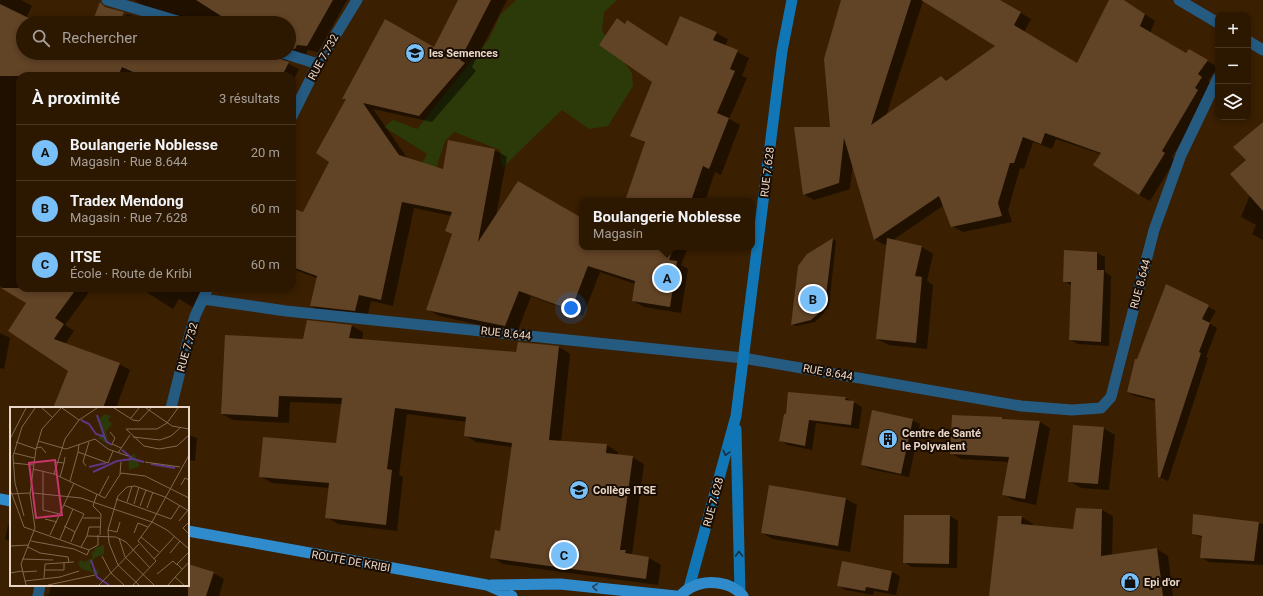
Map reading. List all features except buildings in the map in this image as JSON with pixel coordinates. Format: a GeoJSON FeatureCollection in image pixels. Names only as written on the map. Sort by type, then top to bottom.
{"type":"FeatureCollection","features":[{"type":"Feature","properties":{"kind":"main road","name":"RUE 7.628"},"geometry":{"type":"LineString","coordinates":[[690,588],[736,416],[782,51],[792,0]]}},
{"type":"Feature","properties":{"kind":"main road","name":"RUE 7.628"},"geometry":{"type":"LineString","coordinates":[[736,416],[741,594]]}},
{"type":"Feature","properties":{"kind":"main road"},"geometry":{"type":"LineString","coordinates":[[0,499],[10,501]]}},
{"type":"Feature","properties":{"kind":"main road","name":"ROUTE DE KRIBI"},"geometry":{"type":"LineString","coordinates":[[189,531],[487,585],[512,596]]}},
{"type":"Feature","properties":{"kind":"main road"},"geometry":{"type":"LineString","coordinates":[[680,596],[690,588],[702,583],[715,582],[728,585],[741,594]]}},
{"type":"Feature","properties":{"kind":"main road"},"geometry":{"type":"LineString","coordinates":[[487,585],[560,584],[676,596]]}},
{"type":"Feature","properties":{"kind":"street"},"geometry":{"type":"LineString","coordinates":[[107,0],[161,16]]}},
{"type":"Feature","properties":{"kind":"street","name":"RUE 7.732"},"geometry":{"type":"LineString","coordinates":[[296,108],[318,64],[356,0]]}},
{"type":"Feature","properties":{"kind":"street"},"geometry":{"type":"LineString","coordinates":[[1179,0],[1215,21]]}},
{"type":"Feature","properties":{"kind":"street"},"geometry":{"type":"LineString","coordinates":[[1251,43],[1263,50]]}},
{"type":"Feature","properties":{"kind":"street"},"geometry":{"type":"LineString","coordinates":[[296,57],[318,64]]}},
{"type":"Feature","properties":{"kind":"street","name":"RUE 8.644"},"geometry":{"type":"LineString","coordinates":[[204,298],[286,310],[743,358],[1021,406],[1072,410],[1101,408],[1111,397],[1154,230],[1181,155],[1215,84]]}},
{"type":"Feature","properties":{"kind":"street","name":"RUE 7.732"},"geometry":{"type":"LineString","coordinates":[[171,407],[186,344],[195,316],[206,292]]}},
{"type":"Feature","properties":{"kind":"street"},"geometry":{"type":"LineString","coordinates":[[38,596],[40,586]]}},
{"type":"Feature","properties":{"kind":"green space"},"geometry":{"type":"Polygon","coordinates":[[[516,0],[617,0],[604,12],[602,31],[632,73],[633,86],[608,126],[589,129],[562,110],[502,168],[500,150],[454,132],[445,141],[427,196],[405,194],[427,154],[384,127],[393,120],[417,129],[489,39],[500,15],[516,0]]]}},
{"type":"Feature","properties":{"kind":"place","name":"les Semences"},"geometry":{"type":"Point","coordinates":[415,53]}},
{"type":"Feature","properties":{"kind":"place","name":"Boulangerie Noblesse"},"geometry":{"type":"Point","coordinates":[667,278]}},
{"type":"Feature","properties":{"kind":"place","name":"Tradex Mendong"},"geometry":{"type":"Point","coordinates":[813,299]}},
{"type":"Feature","properties":{"kind":"place","name":"Centre de Santé le Polyvalent"},"geometry":{"type":"Point","coordinates":[888,439]}},
{"type":"Feature","properties":{"kind":"place","name":"Collège ITSE"},"geometry":{"type":"Point","coordinates":[579,490]}},
{"type":"Feature","properties":{"kind":"place","name":"ITSE"},"geometry":{"type":"Point","coordinates":[564,555]}},
{"type":"Feature","properties":{"kind":"place","name":"Epi d'or"},"geometry":{"type":"Point","coordinates":[1130,582]}}]}
